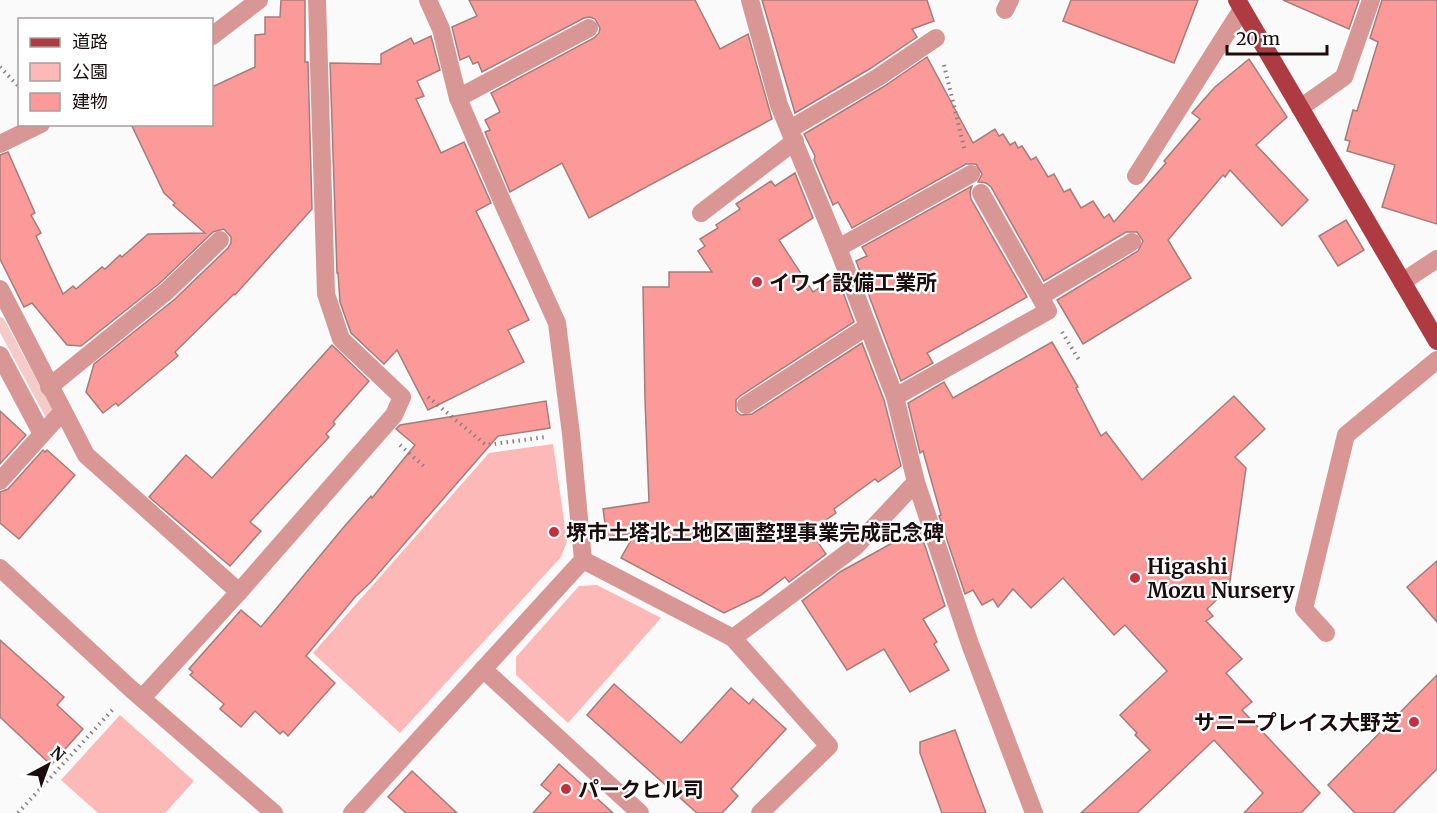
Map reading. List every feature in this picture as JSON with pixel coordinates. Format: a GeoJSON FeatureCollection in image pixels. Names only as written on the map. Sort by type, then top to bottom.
{"type":"FeatureCollection","features":[{"type":"Feature","properties":{"kind":"main road"},"geometry":{"type":"LineString","coordinates":[[1240,5],[1437,341]]}},
{"type":"Feature","properties":{"kind":"street"},"geometry":{"type":"LineString","coordinates":[[213,35],[260,0]]}},
{"type":"Feature","properties":{"kind":"street"},"geometry":{"type":"LineString","coordinates":[[136,694],[239,592],[394,416],[402,397],[341,339],[327,294],[317,0]]}},
{"type":"Feature","properties":{"kind":"street"},"geometry":{"type":"LineString","coordinates":[[352,813],[583,560],[571,434],[557,323],[458,98],[441,29],[428,0]]}},
{"type":"Feature","properties":{"kind":"street"},"geometry":{"type":"LineString","coordinates":[[750,0],[779,105],[838,248],[895,397],[916,482],[970,644],[1034,813]]}},
{"type":"Feature","properties":{"kind":"street"},"geometry":{"type":"LineString","coordinates":[[1300,108],[1344,77],[1371,0]]}},
{"type":"Feature","properties":{"kind":"street"},"geometry":{"type":"LineString","coordinates":[[1136,176],[1240,5]]}},
{"type":"Feature","properties":{"kind":"street"},"geometry":{"type":"LineString","coordinates":[[458,98],[589,28]]}},
{"type":"Feature","properties":{"kind":"street"},"geometry":{"type":"LineString","coordinates":[[701,213],[792,135],[936,38]]}},
{"type":"Feature","properties":{"kind":"street"},"geometry":{"type":"LineString","coordinates":[[0,144],[37,126]]}},
{"type":"Feature","properties":{"kind":"street"},"geometry":{"type":"LineString","coordinates":[[838,248],[971,174]]}},
{"type":"Feature","properties":{"kind":"street"},"geometry":{"type":"LineString","coordinates":[[981,192],[1045,304]]}},
{"type":"Feature","properties":{"kind":"street"},"geometry":{"type":"LineString","coordinates":[[49,387],[166,291],[220,240]]}},
{"type":"Feature","properties":{"kind":"street"},"geometry":{"type":"LineString","coordinates":[[895,397],[1045,304],[1132,242]]}},
{"type":"Feature","properties":{"kind":"street"},"geometry":{"type":"LineString","coordinates":[[1402,282],[1437,259]]}},
{"type":"Feature","properties":{"kind":"street"},"geometry":{"type":"LineString","coordinates":[[0,289],[86,455],[239,592]]}},
{"type":"Feature","properties":{"kind":"street"},"geometry":{"type":"LineString","coordinates":[[746,405],[868,326]]}},
{"type":"Feature","properties":{"kind":"street"},"geometry":{"type":"LineString","coordinates":[[0,355],[42,434]]}},
{"type":"Feature","properties":{"kind":"street"},"geometry":{"type":"LineString","coordinates":[[1326,633],[1304,609],[1346,435],[1437,360]]}},
{"type":"Feature","properties":{"kind":"street"},"geometry":{"type":"LineString","coordinates":[[0,481],[63,411]]}},
{"type":"Feature","properties":{"kind":"street"},"geometry":{"type":"LineString","coordinates":[[733,638],[855,547],[916,482]]}},
{"type":"Feature","properties":{"kind":"street"},"geometry":{"type":"LineString","coordinates":[[583,560],[733,638],[829,746],[760,813]]}},
{"type":"Feature","properties":{"kind":"street"},"geometry":{"type":"LineString","coordinates":[[0,568],[136,694],[274,813]]}},
{"type":"Feature","properties":{"kind":"street"},"geometry":{"type":"LineString","coordinates":[[483,669],[640,813]]}},
{"type":"Feature","properties":{"kind":"path"},"geometry":{"type":"LineString","coordinates":[[936,38],[950,85],[971,174]]}},
{"type":"Feature","properties":{"kind":"path"},"geometry":{"type":"LineString","coordinates":[[0,67],[18,86]]}},
{"type":"Feature","properties":{"kind":"path"},"geometry":{"type":"LineString","coordinates":[[1045,304],[1079,360]]}},
{"type":"Feature","properties":{"kind":"path"},"geometry":{"type":"LineString","coordinates":[[402,397],[414,393],[427,396],[486,445],[571,434]]}},
{"type":"Feature","properties":{"kind":"path"},"geometry":{"type":"LineString","coordinates":[[382,429],[426,468]]}},
{"type":"Feature","properties":{"kind":"path"},"geometry":{"type":"LineString","coordinates":[[18,813],[136,694]]}},
{"type":"Feature","properties":{"kind":"green space"},"geometry":{"type":"Polygon","coordinates":[[[553,444],[567,541],[561,557],[400,733],[313,653],[489,453],[553,444]]]}},
{"type":"Feature","properties":{"kind":"green space"},"geometry":{"type":"Polygon","coordinates":[[[597,585],[661,618],[568,723],[516,675],[516,657],[579,586],[597,585]]]}},
{"type":"Feature","properties":{"kind":"green space"},"geometry":{"type":"Polygon","coordinates":[[[120,715],[194,781],[165,813],[98,813],[61,780],[120,715]]]}},
{"type":"Feature","properties":{"kind":"building"},"geometry":{"type":"Polygon","coordinates":[[[281,0],[305,0],[305,62],[308,62],[312,209],[235,295],[175,352],[178,356],[118,406],[116,403],[103,413],[86,392],[94,364],[175,299],[228,248],[231,237],[224,229],[213,232],[160,283],[81,346],[67,345],[32,303],[24,307],[0,259],[0,155],[8,152],[35,213],[31,215],[41,233],[36,236],[63,294],[73,286],[76,289],[102,267],[105,269],[120,255],[122,257],[148,234],[205,233],[173,205],[175,203],[164,193],[132,126],[213,126],[213,87],[255,67],[255,35],[265,34],[265,17],[280,17],[281,0]]]}},
{"type":"Feature","properties":{"kind":"building"},"geometry":{"type":"Polygon","coordinates":[[[469,0],[695,0],[720,49],[748,34],[772,119],[589,218],[562,163],[510,192],[485,132],[490,130],[485,120],[500,112],[491,93],[594,38],[600,28],[595,19],[584,18],[482,72],[478,62],[473,64],[469,56],[460,60],[452,27],[477,16],[469,0]]]}},
{"type":"Feature","properties":{"kind":"building"},"geometry":{"type":"Polygon","coordinates":[[[762,0],[927,0],[934,21],[912,29],[917,37],[871,68],[795,113],[762,0]]]}},
{"type":"Feature","properties":{"kind":"building"},"geometry":{"type":"Polygon","coordinates":[[[1071,0],[1198,0],[1174,63],[1063,21],[1071,0]]]}},
{"type":"Feature","properties":{"kind":"building"},"geometry":{"type":"Polygon","coordinates":[[[1283,0],[1359,0],[1349,29],[1283,0]]]}},
{"type":"Feature","properties":{"kind":"building"},"geometry":{"type":"Polygon","coordinates":[[[1382,0],[1437,0],[1437,224],[1382,207],[1395,165],[1347,151],[1350,141],[1345,140],[1353,110],[1357,111],[1378,42],[1370,38],[1382,0]]]}},
{"type":"Feature","properties":{"kind":"building"},"geometry":{"type":"Polygon","coordinates":[[[431,36],[440,70],[417,81],[424,96],[416,99],[441,153],[464,142],[491,203],[476,211],[529,320],[508,330],[524,362],[428,410],[397,350],[384,364],[351,333],[340,302],[330,63],[381,64],[381,54],[411,38],[414,44],[431,36]]]}},
{"type":"Feature","properties":{"kind":"building"},"geometry":{"type":"Polygon","coordinates":[[[927,57],[973,143],[995,129],[999,136],[1003,134],[1010,145],[1015,142],[1018,148],[1022,146],[1031,160],[1036,157],[1048,177],[1054,174],[1064,192],[1070,189],[1081,208],[1093,201],[1104,218],[1109,214],[1114,222],[1166,163],[1164,161],[1200,119],[1192,113],[1215,87],[1249,59],[1287,117],[1256,145],[1308,200],[1282,226],[1230,170],[1225,177],[1223,175],[1168,240],[1191,278],[1083,344],[1057,300],[1138,251],[1143,241],[1137,232],[1126,232],[1044,281],[991,187],[986,183],[978,182],[982,174],[976,164],[966,164],[852,228],[838,202],[833,205],[814,160],[815,156],[804,134],[883,87],[927,57]]]}},
{"type":"Feature","properties":{"kind":"building"},"geometry":{"type":"Polygon","coordinates":[[[795,173],[813,218],[779,240],[813,292],[837,276],[854,322],[740,396],[736,400],[736,411],[741,415],[752,414],[862,343],[884,400],[901,466],[878,482],[875,479],[834,509],[836,513],[810,531],[826,554],[789,582],[785,577],[761,595],[724,613],[621,558],[635,533],[607,537],[603,509],[649,502],[643,287],[669,287],[669,272],[712,272],[698,251],[705,246],[700,239],[718,228],[716,225],[740,209],[736,204],[771,181],[775,186],[795,173]]]}},
{"type":"Feature","properties":{"kind":"building"},"geometry":{"type":"Polygon","coordinates":[[[972,186],[971,199],[1027,297],[927,353],[933,363],[901,381],[856,261],[867,256],[862,247],[972,186]]]}},
{"type":"Feature","properties":{"kind":"building"},"geometry":{"type":"Polygon","coordinates":[[[1346,220],[1364,250],[1338,266],[1319,236],[1346,220]]]}},
{"type":"Feature","properties":{"kind":"building"},"geometry":{"type":"Polygon","coordinates":[[[1052,342],[1078,387],[1076,388],[1101,436],[1106,432],[1142,480],[1234,396],[1265,429],[1235,457],[1246,468],[1229,588],[1207,609],[1213,616],[1206,621],[1242,659],[1226,673],[1252,702],[1242,710],[1320,793],[1301,813],[1244,813],[1263,793],[1214,740],[1137,813],[1081,813],[1150,750],[1120,715],[1167,671],[1125,625],[1114,635],[1063,578],[1031,608],[1013,589],[998,607],[993,599],[982,605],[973,590],[965,594],[939,516],[941,515],[923,451],[920,453],[908,403],[944,382],[953,398],[1052,342]]]}},
{"type":"Feature","properties":{"kind":"building"},"geometry":{"type":"Polygon","coordinates":[[[332,345],[369,381],[333,422],[335,424],[326,434],[329,437],[250,522],[261,531],[230,566],[149,497],[186,455],[212,478],[332,345]]]}},
{"type":"Feature","properties":{"kind":"building"},"geometry":{"type":"Polygon","coordinates":[[[546,401],[550,428],[498,436],[371,582],[355,597],[306,656],[335,683],[288,736],[283,731],[280,734],[255,711],[241,727],[220,709],[224,704],[190,675],[193,672],[189,669],[241,610],[261,627],[343,528],[371,496],[372,498],[415,445],[396,429],[400,425],[546,401]]]}},
{"type":"Feature","properties":{"kind":"building"},"geometry":{"type":"Polygon","coordinates":[[[0,411],[26,435],[0,464],[0,411]]]}},
{"type":"Feature","properties":{"kind":"building"},"geometry":{"type":"Polygon","coordinates":[[[43,450],[45,452],[47,450],[75,475],[19,539],[0,523],[0,492],[8,489],[43,450]]]}},
{"type":"Feature","properties":{"kind":"building"},"geometry":{"type":"Polygon","coordinates":[[[919,528],[945,606],[923,619],[937,642],[934,644],[949,670],[910,692],[884,649],[847,670],[802,601],[840,572],[919,528]]]}},
{"type":"Feature","properties":{"kind":"building"},"geometry":{"type":"Polygon","coordinates":[[[1437,561],[1437,622],[1407,587],[1437,561]]]}},
{"type":"Feature","properties":{"kind":"building"},"geometry":{"type":"Polygon","coordinates":[[[0,640],[64,697],[57,705],[83,729],[51,765],[0,717],[0,640]]]}},
{"type":"Feature","properties":{"kind":"building","name":"サニープレイス大野芝"},"geometry":{"type":"Polygon","coordinates":[[[1437,675],[1437,769],[1393,813],[1355,813],[1328,785],[1437,675]]]}},
{"type":"Feature","properties":{"kind":"building"},"geometry":{"type":"Polygon","coordinates":[[[614,684],[681,743],[731,688],[749,704],[753,699],[786,729],[731,789],[738,796],[722,813],[697,813],[587,715],[614,684]]]}},
{"type":"Feature","properties":{"kind":"building"},"geometry":{"type":"Polygon","coordinates":[[[955,730],[986,813],[942,813],[920,753],[920,742],[955,730]]]}},
{"type":"Feature","properties":{"kind":"building","name":"パークヒル司"},"geometry":{"type":"Polygon","coordinates":[[[559,764],[613,813],[533,813],[551,793],[541,785],[559,764]]]}},
{"type":"Feature","properties":{"kind":"building"},"geometry":{"type":"Polygon","coordinates":[[[412,771],[457,813],[406,813],[388,797],[412,771]]]}},
{"type":"Feature","properties":{"kind":"waterway"},"geometry":{"type":"LineString","coordinates":[[0,322],[49,413]]}},
{"type":"Feature","properties":{"kind":"place","name":"イワイ設備工業所"},"geometry":{"type":"Point","coordinates":[757,282]}},
{"type":"Feature","properties":{"kind":"place","name":"堺市土塔北土地区画整理事業完成記念碑"},"geometry":{"type":"Point","coordinates":[554,532]}},
{"type":"Feature","properties":{"kind":"place","name":"Higashi Mozu Nursery"},"geometry":{"type":"Point","coordinates":[1135,578]}},
{"type":"Feature","properties":{"kind":"place","name":"サニープレイス大野芝"},"geometry":{"type":"Point","coordinates":[1414,722]}},
{"type":"Feature","properties":{"kind":"place","name":"パークヒル司"},"geometry":{"type":"Point","coordinates":[566,789]}}]}
